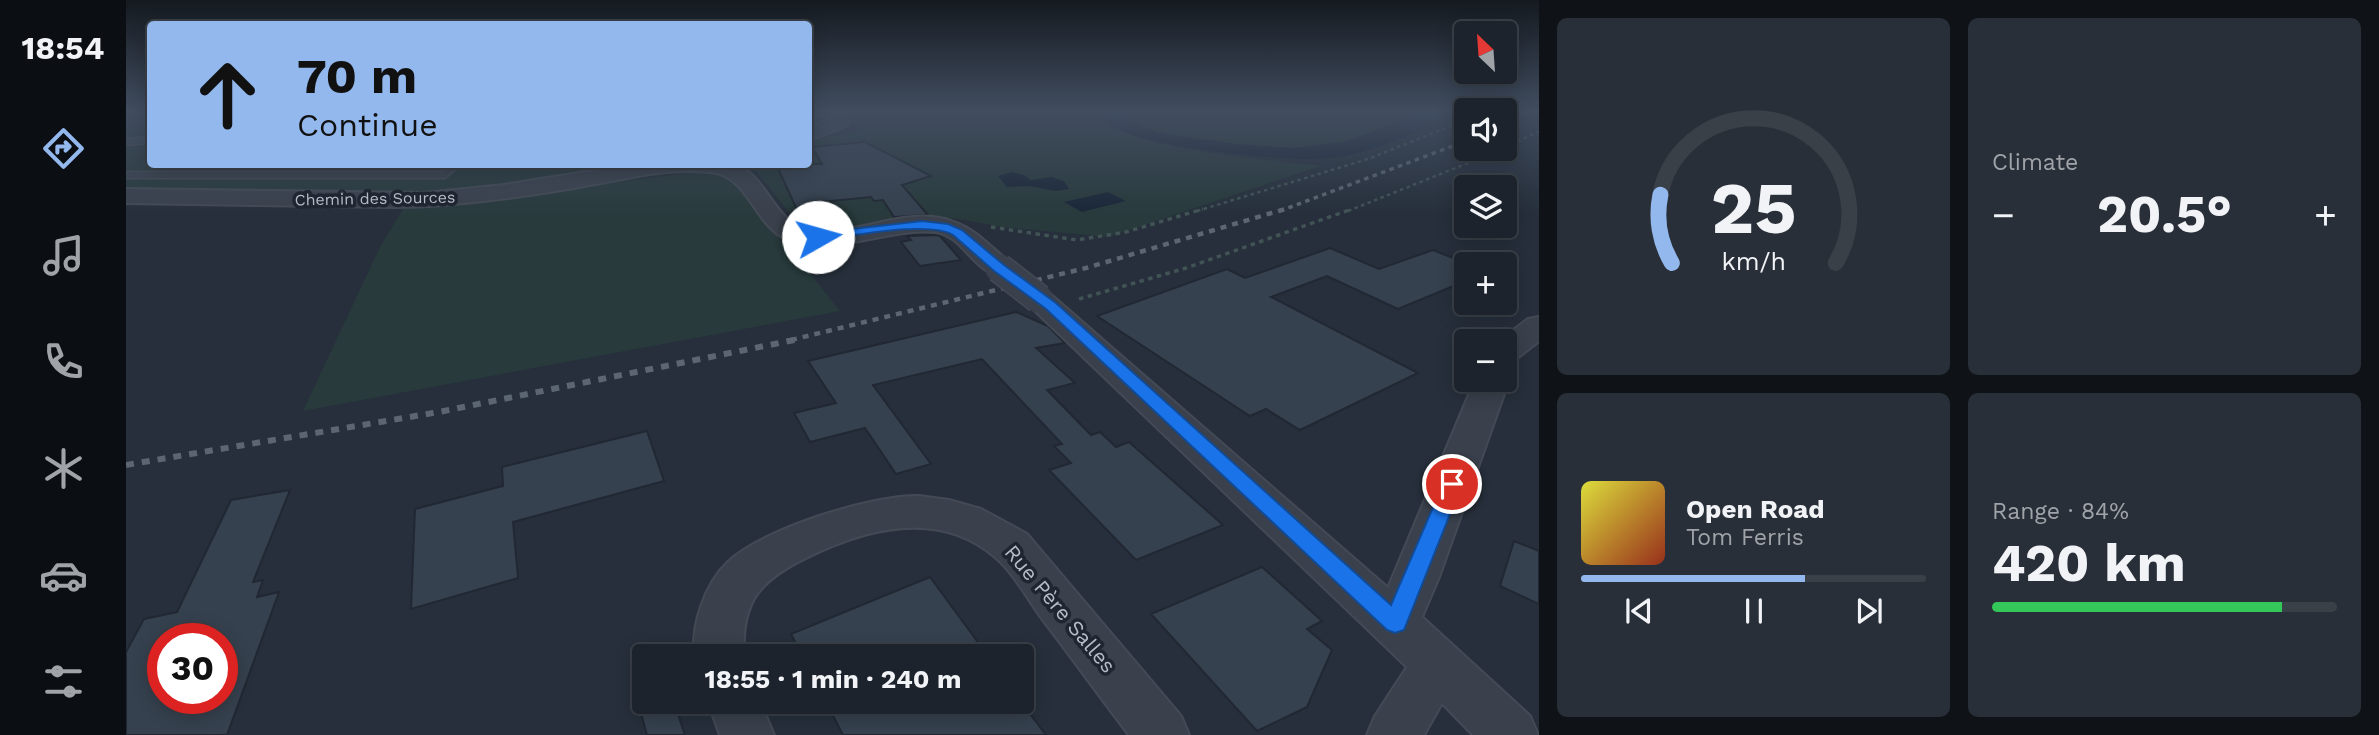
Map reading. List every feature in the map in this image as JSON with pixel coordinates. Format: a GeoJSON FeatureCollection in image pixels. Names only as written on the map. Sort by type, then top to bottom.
{"type":"FeatureCollection","features":[{"type":"Feature","properties":{"kind":"street","name":"Chemin des Sources"},"geometry":{"type":"LineString","coordinates":[[126,196],[425,201],[662,168]]}},
{"type":"Feature","properties":{"kind":"street","name":"Chemin des Sources"},"geometry":{"type":"LineString","coordinates":[[719,168],[741,177],[780,226],[803,236],[818,237],[922,225],[948,227]]}},
{"type":"Feature","properties":{"kind":"street"},"geometry":{"type":"LineString","coordinates":[[948,227],[1045,302],[1438,662],[1511,735]]}},
{"type":"Feature","properties":{"kind":"street"},"geometry":{"type":"LineString","coordinates":[[1517,343],[1539,326]]}},
{"type":"Feature","properties":{"kind":"street"},"geometry":{"type":"LineString","coordinates":[[1395,623],[1416,577],[1487,392]]}},
{"type":"Feature","properties":{"kind":"street","name":"Rue Père Salles"},"geometry":{"type":"LineString","coordinates":[[717,644],[722,617],[730,595],[744,575],[771,555],[801,541],[880,516],[904,512],[951,515],[991,531],[1012,546],[1163,735]]}},
{"type":"Feature","properties":{"kind":"street"},"geometry":{"type":"LineString","coordinates":[[1394,735],[1438,662]]}},
{"type":"Feature","properties":{"kind":"street"},"geometry":{"type":"LineString","coordinates":[[739,714],[747,735]]}},
{"type":"Feature","properties":{"kind":"lane"},"geometry":{"type":"LineString","coordinates":[[126,175],[444,175],[452,168]]}},
{"type":"Feature","properties":{"kind":"path"},"geometry":{"type":"LineString","coordinates":[[948,227],[996,228],[1077,240],[1102,238],[1368,159],[1402,145]]}},
{"type":"Feature","properties":{"kind":"path"},"geometry":{"type":"LineString","coordinates":[[1045,302],[1114,290],[1361,206],[1472,161]]}},
{"type":"Feature","properties":{"kind":"shaded area"},"geometry":{"type":"Polygon","coordinates":[[[126,145],[147,145],[147,168],[621,168],[452,194],[126,192],[126,145]]]}},
{"type":"Feature","properties":{"kind":"shaded area"},"geometry":{"type":"Polygon","coordinates":[[[812,145],[1167,145],[1321,166],[1108,237],[1003,227],[953,218],[820,233],[800,226],[756,171],[744,168],[812,168],[812,145]]]}},
{"type":"Feature","properties":{"kind":"shaded area"},"geometry":{"type":"Polygon","coordinates":[[[1245,145],[1328,145],[1311,147],[1245,145]]]}},
{"type":"Feature","properties":{"kind":"shaded area"},"geometry":{"type":"Polygon","coordinates":[[[707,171],[734,178],[840,311],[303,411],[380,247],[403,209],[707,171]]]}},
{"type":"Feature","properties":{"kind":"water"},"geometry":{"type":"Polygon","coordinates":[[[1174,145],[1294,148],[1381,145],[1354,154],[1320,159],[1222,153],[1174,145]]]}},
{"type":"Feature","properties":{"kind":"water"},"geometry":{"type":"Polygon","coordinates":[[[1012,172],[1031,180],[1052,177],[1064,181],[1069,189],[1056,191],[1029,186],[1007,187],[998,176],[1012,172]]]}},
{"type":"Feature","properties":{"kind":"water"},"geometry":{"type":"Polygon","coordinates":[[[1108,192],[1126,201],[1082,212],[1064,202],[1108,192]]]}},
{"type":"Feature","properties":{"kind":"building"},"geometry":{"type":"Polygon","coordinates":[[[871,145],[931,176],[902,185],[928,215],[894,217],[883,200],[874,201],[871,197],[820,202],[834,227],[804,225],[778,168],[812,168],[812,164],[822,164],[812,147],[871,145]]]}},
{"type":"Feature","properties":{"kind":"building"},"geometry":{"type":"Polygon","coordinates":[[[907,236],[940,236],[961,260],[920,266],[901,242],[911,240],[907,236]]]}},
{"type":"Feature","properties":{"kind":"building"},"geometry":{"type":"Polygon","coordinates":[[[1330,248],[1379,269],[1433,250],[1454,258],[1454,286],[1398,309],[1327,276],[1271,297],[1418,373],[1300,430],[1266,409],[1250,416],[1097,316],[1227,269],[1245,278],[1330,248]]]}},
{"type":"Feature","properties":{"kind":"building"},"geometry":{"type":"Polygon","coordinates":[[[1016,312],[1048,326],[1065,343],[1036,348],[1075,383],[1047,390],[1091,435],[1100,432],[1116,447],[1129,442],[1223,525],[1136,560],[1049,470],[1071,463],[1054,446],[1062,444],[982,359],[873,385],[931,464],[896,474],[865,428],[810,442],[794,413],[836,403],[808,361],[1016,312]]]}},
{"type":"Feature","properties":{"kind":"building"},"geometry":{"type":"Polygon","coordinates":[[[647,431],[664,481],[513,522],[518,578],[411,609],[415,509],[503,486],[502,467],[647,431]]]}},
{"type":"Feature","properties":{"kind":"building"},"geometry":{"type":"Polygon","coordinates":[[[290,490],[253,582],[263,580],[257,597],[279,592],[238,705],[238,623],[147,623],[147,714],[235,714],[227,735],[126,735],[126,652],[144,619],[177,612],[231,500],[290,490]]]}},
{"type":"Feature","properties":{"kind":"building"},"geometry":{"type":"Polygon","coordinates":[[[1514,541],[1539,551],[1539,604],[1500,586],[1514,541]]]}},
{"type":"Feature","properties":{"kind":"building"},"geometry":{"type":"Polygon","coordinates":[[[1262,567],[1322,621],[1307,629],[1332,650],[1307,707],[1257,731],[1151,614],[1262,567]]]}},
{"type":"Feature","properties":{"kind":"building"},"geometry":{"type":"Polygon","coordinates":[[[930,577],[979,644],[796,644],[791,634],[930,577]]]}},
{"type":"Feature","properties":{"kind":"building"},"geometry":{"type":"Polygon","coordinates":[[[641,714],[678,714],[685,735],[647,735],[641,714]]]}},
{"type":"Feature","properties":{"kind":"building"},"geometry":{"type":"Polygon","coordinates":[[[832,714],[1030,714],[1046,735],[843,735],[832,714]]]}},
{"type":"Feature","properties":{"kind":"railway"},"geometry":{"type":"LineString","coordinates":[[1280,211],[1454,146]]}},
{"type":"Feature","properties":{"kind":"railway"},"geometry":{"type":"LineString","coordinates":[[791,340],[1086,268],[1285,209]]}},
{"type":"Feature","properties":{"kind":"railway"},"geometry":{"type":"LineString","coordinates":[[126,465],[439,412],[799,339]]}},
{"type":"Feature","properties":{"kind":"route"},"geometry":{"type":"LineString","coordinates":[[818,237],[922,225],[948,227],[957,233],[1051,306],[1395,623],[1452,484]]}}]}
